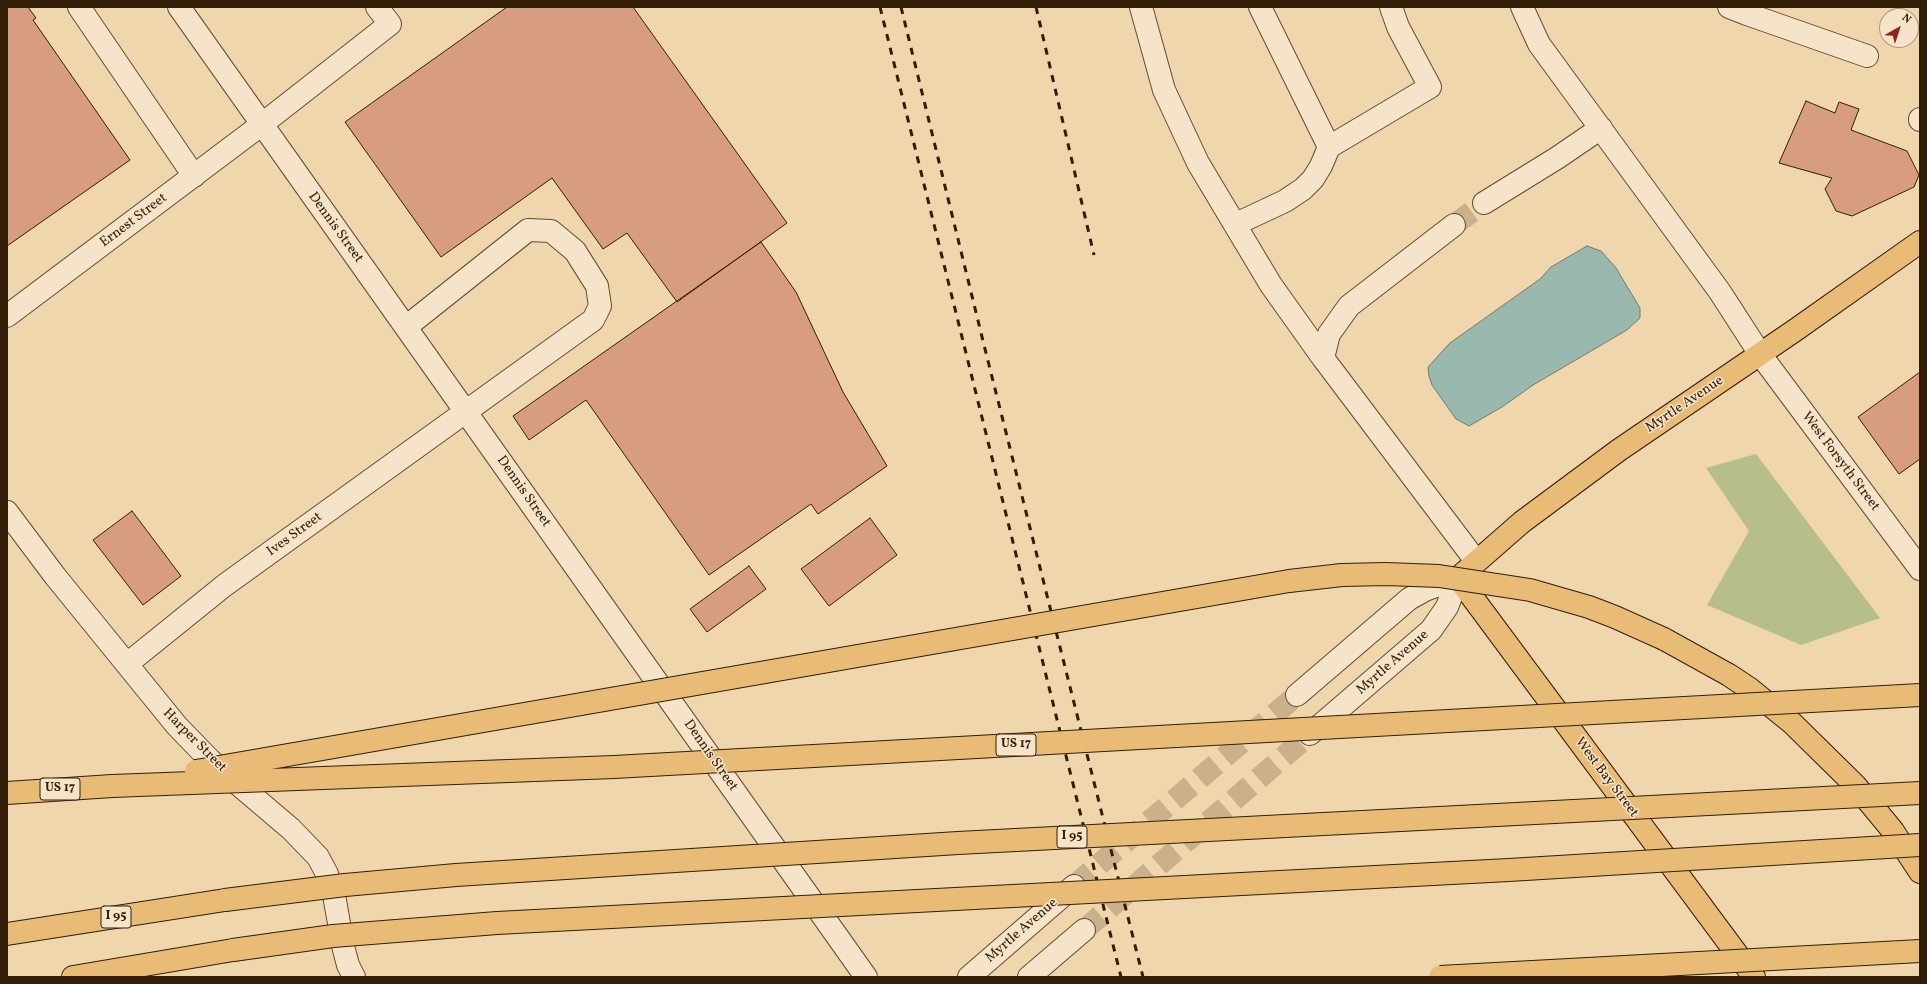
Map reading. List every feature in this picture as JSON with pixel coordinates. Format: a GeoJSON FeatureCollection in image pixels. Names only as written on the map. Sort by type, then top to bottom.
{"type":"FeatureCollection","features":[{"type":"Feature","properties":{"kind":"main road","name":"Myrtle Avenue"},"geometry":{"type":"LineString","coordinates":[[1458,578],[1522,522],[1619,450],[1920,242]]}},
{"type":"Feature","properties":{"kind":"main road"},"geometry":{"type":"LineString","coordinates":[[112,786],[1268,585],[1342,575],[1386,574],[1439,576],[1530,590],[1589,607],[1664,639],[1729,675],[1750,689],[1792,723],[1855,785],[1893,831],[1920,872]]}},
{"type":"Feature","properties":{"kind":"main road","name":"West Bay Street"},"geometry":{"type":"LineString","coordinates":[[1458,578],[1754,977]]}},
{"type":"Feature","properties":{"kind":"main road","name":"US 17"},"geometry":{"type":"LineString","coordinates":[[7,793],[112,786],[614,767],[1920,695]]}},
{"type":"Feature","properties":{"kind":"main road","name":"I 95"},"geometry":{"type":"LineString","coordinates":[[7,934],[226,900],[345,885],[456,874],[966,843],[1920,793]]}},
{"type":"Feature","properties":{"kind":"main road"},"geometry":{"type":"LineString","coordinates":[[73,977],[233,950],[333,936],[496,923],[1509,870],[1920,846]]}},
{"type":"Feature","properties":{"kind":"main road"},"geometry":{"type":"LineString","coordinates":[[1440,977],[1920,951]]}},
{"type":"Feature","properties":{"kind":"street"},"geometry":{"type":"LineString","coordinates":[[79,7],[194,176]]}},
{"type":"Feature","properties":{"kind":"street","name":"Dennis Street"},"geometry":{"type":"LineString","coordinates":[[179,7],[866,977]]}},
{"type":"Feature","properties":{"kind":"street","name":"Ernest Street"},"geometry":{"type":"LineString","coordinates":[[7,316],[262,125],[390,24],[377,7]]}},
{"type":"Feature","properties":{"kind":"street"},"geometry":{"type":"LineString","coordinates":[[1141,7],[1164,90],[1198,163],[1236,224],[1271,285],[1323,358],[1476,561]]}},
{"type":"Feature","properties":{"kind":"street"},"geometry":{"type":"LineString","coordinates":[[1260,7],[1329,147]]}},
{"type":"Feature","properties":{"kind":"street"},"geometry":{"type":"LineString","coordinates":[[1236,224],[1285,201],[1303,189],[1313,179],[1329,147],[1430,87],[1398,27],[1391,7]]}},
{"type":"Feature","properties":{"kind":"street","name":"West Forsyth Street"},"geometry":{"type":"LineString","coordinates":[[1522,7],[1539,44],[1720,292],[1760,354],[1920,569]]}},
{"type":"Feature","properties":{"kind":"street"},"geometry":{"type":"LineString","coordinates":[[1742,9],[1867,56]]}},
{"type":"Feature","properties":{"kind":"street"},"geometry":{"type":"LineString","coordinates":[[1484,203],[1557,158],[1601,128]]}},
{"type":"Feature","properties":{"kind":"street"},"geometry":{"type":"LineString","coordinates":[[1323,358],[1329,334],[1349,306],[1454,225]]}},
{"type":"Feature","properties":{"kind":"street","name":"Ives Street"},"geometry":{"type":"LineString","coordinates":[[127,664],[226,585],[593,320],[600,306],[598,286],[575,251],[551,232],[528,230],[406,327]]}},
{"type":"Feature","properties":{"kind":"street","name":"Harper Street"},"geometry":{"type":"LineString","coordinates":[[7,512],[55,576],[162,709],[193,744],[291,829],[318,857],[327,874],[334,895],[343,946],[348,965],[354,977]]}},
{"type":"Feature","properties":{"kind":"street","name":"Myrtle Avenue"},"geometry":{"type":"LineString","coordinates":[[1297,695],[1409,599],[1430,588],[1458,578]]}},
{"type":"Feature","properties":{"kind":"street","name":"Myrtle Avenue"},"geometry":{"type":"LineString","coordinates":[[1310,734],[1431,630],[1447,607],[1458,578]]}},
{"type":"Feature","properties":{"kind":"street","name":"Myrtle Avenue"},"geometry":{"type":"LineString","coordinates":[[969,977],[1074,886]]}},
{"type":"Feature","properties":{"kind":"street"},"geometry":{"type":"LineString","coordinates":[[1029,977],[1084,930]]}},
{"type":"Feature","properties":{"kind":"green space"},"geometry":{"type":"Polygon","coordinates":[[[1756,454],[1880,618],[1801,645],[1707,605],[1749,531],[1706,468],[1756,454]]]}},
{"type":"Feature","properties":{"kind":"water"},"geometry":{"type":"Polygon","coordinates":[[[1587,246],[1601,251],[1616,268],[1640,308],[1640,318],[1627,330],[1533,385],[1502,407],[1469,426],[1456,419],[1432,385],[1428,367],[1450,343],[1540,279],[1551,267],[1587,246]]]}},
{"type":"Feature","properties":{"kind":"building"},"geometry":{"type":"Polygon","coordinates":[[[7,7],[28,7],[36,18],[33,20],[130,160],[7,246],[7,7]]]}},
{"type":"Feature","properties":{"kind":"building"},"geometry":{"type":"Polygon","coordinates":[[[507,7],[633,7],[787,223],[677,302],[627,233],[603,249],[552,178],[441,257],[345,122],[507,7]]]}},
{"type":"Feature","properties":{"kind":"building"},"geometry":{"type":"Polygon","coordinates":[[[1806,101],[1835,113],[1839,102],[1859,109],[1851,130],[1907,151],[1919,175],[1914,187],[1852,216],[1836,211],[1825,189],[1832,178],[1779,163],[1806,101]]]}},
{"type":"Feature","properties":{"kind":"building"},"geometry":{"type":"Polygon","coordinates":[[[761,242],[796,292],[843,392],[887,466],[818,514],[811,504],[709,575],[586,400],[529,440],[513,416],[761,242]]]}},
{"type":"Feature","properties":{"kind":"building"},"geometry":{"type":"Polygon","coordinates":[[[1920,372],[1920,459],[1899,474],[1858,417],[1920,372]]]}},
{"type":"Feature","properties":{"kind":"building"},"geometry":{"type":"Polygon","coordinates":[[[132,511],[181,576],[143,605],[93,540],[132,511]]]}},
{"type":"Feature","properties":{"kind":"building"},"geometry":{"type":"Polygon","coordinates":[[[870,518],[897,555],[829,606],[801,569],[870,518]]]}},
{"type":"Feature","properties":{"kind":"building"},"geometry":{"type":"Polygon","coordinates":[[[749,566],[766,589],[707,632],[690,609],[749,566]]]}},
{"type":"Feature","properties":{"kind":"tunnel"},"geometry":{"type":"LineString","coordinates":[[1454,225],[1484,203]]}},
{"type":"Feature","properties":{"kind":"tunnel"},"geometry":{"type":"LineString","coordinates":[[1074,886],[1297,695]]}},
{"type":"Feature","properties":{"kind":"tunnel"},"geometry":{"type":"LineString","coordinates":[[1084,930],[1310,734]]}},
{"type":"Feature","properties":{"kind":"railway"},"geometry":{"type":"LineString","coordinates":[[880,7],[1121,977]]}},
{"type":"Feature","properties":{"kind":"railway"},"geometry":{"type":"LineString","coordinates":[[901,7],[984,345],[1143,977]]}},
{"type":"Feature","properties":{"kind":"railway"},"geometry":{"type":"LineString","coordinates":[[1036,7],[1094,255]]}}]}
